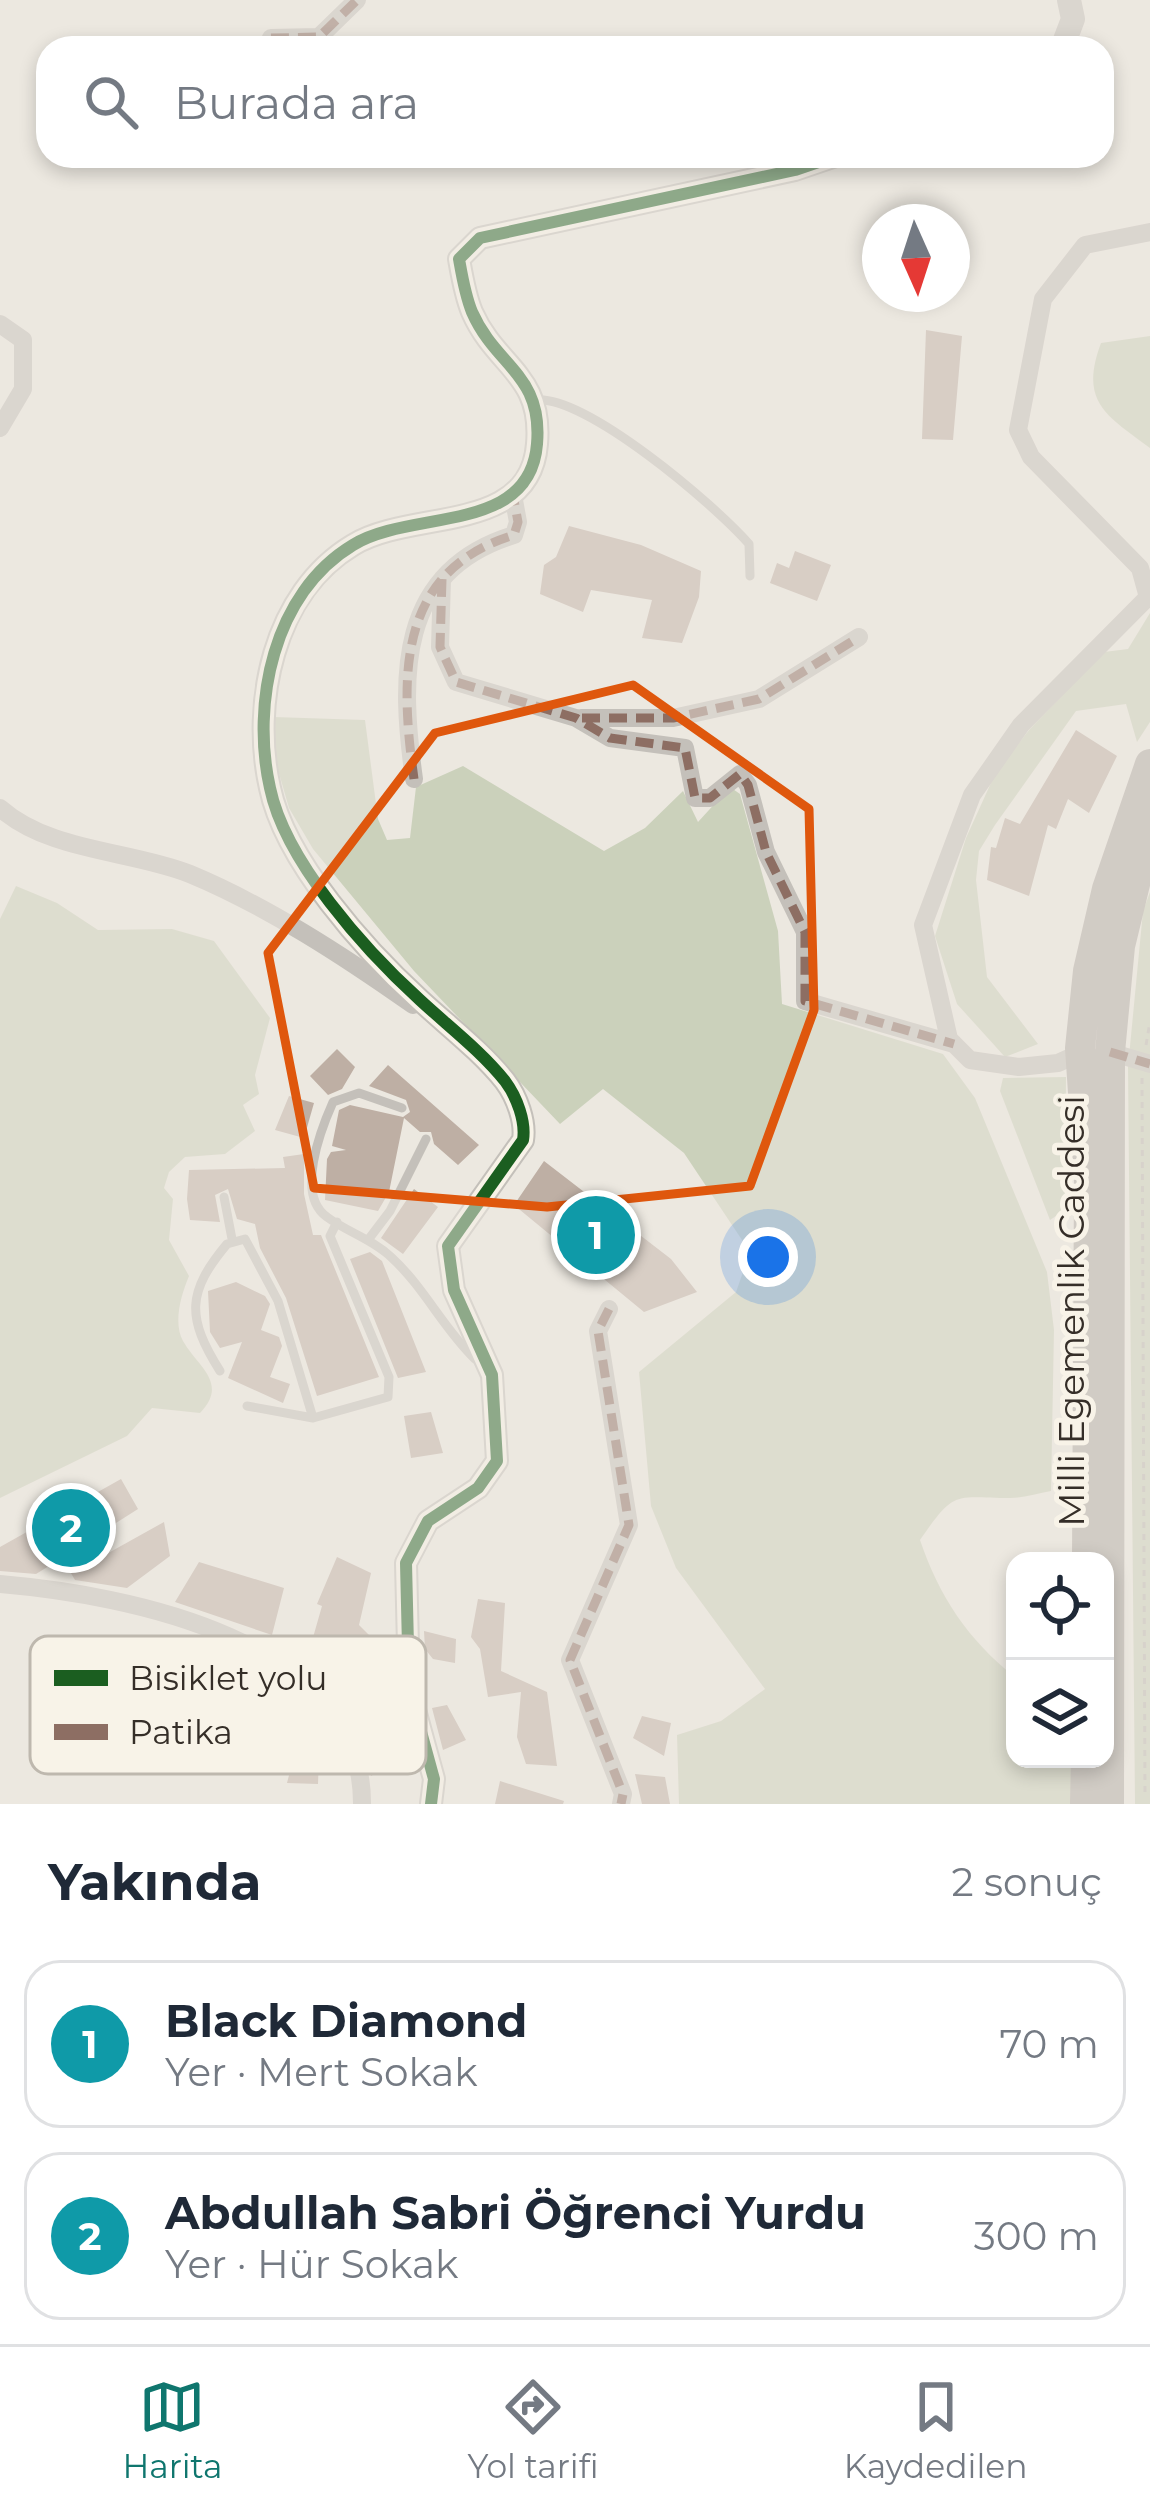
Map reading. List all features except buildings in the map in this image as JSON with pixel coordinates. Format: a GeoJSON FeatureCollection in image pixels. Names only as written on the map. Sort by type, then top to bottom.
{"type":"FeatureCollection","features":[{"type":"Feature","properties":{"kind":"highway","name":"Milli Egemenlik Caddesi"},"geometry":{"type":"LineString","coordinates":[[1109,1804],[1095,1053],[1088,971],[1107,889],[1150,764]]}},
{"type":"Feature","properties":{"kind":"highway","name":"Milli Egemenlik Caddesi"},"geometry":{"type":"LineString","coordinates":[[1087,1552],[1089,1180],[1095,1053],[1150,822]]}},
{"type":"Feature","properties":{"kind":"highway"},"geometry":{"type":"LineString","coordinates":[[1085,1804],[1086,1768]]}},
{"type":"Feature","properties":{"kind":"street"},"geometry":{"type":"LineString","coordinates":[[321,36],[357,0]]}},
{"type":"Feature","properties":{"kind":"street"},"geometry":{"type":"LineString","coordinates":[[1067,36],[1073,19],[1069,0]]}},
{"type":"Feature","properties":{"kind":"street"},"geometry":{"type":"LineString","coordinates":[[408,1636],[406,1563],[428,1521],[478,1488],[497,1461],[492,1375],[454,1290],[448,1246],[523,1140],[526,1126],[505,1081],[394,976],[288,840],[270,790],[264,748],[266,676],[306,592],[351,546],[377,533],[493,507],[513,495],[530,473],[537,449],[531,387],[472,314],[459,259],[480,238],[801,168]]}},
{"type":"Feature","properties":{"kind":"street"},"geometry":{"type":"LineString","coordinates":[[1146,1063],[1095,1053],[1019,1067],[970,1060],[954,1044],[934,992],[923,925],[965,812],[1022,725],[1148,597],[1139,568],[1031,457],[1018,430],[1043,298],[1085,245],[1150,232]]}},
{"type":"Feature","properties":{"kind":"street"},"geometry":{"type":"LineString","coordinates":[[0,324],[22,340],[22,389],[0,428]]}},
{"type":"Feature","properties":{"kind":"street"},"geometry":{"type":"LineString","coordinates":[[414,779],[404,702],[418,616],[442,579],[468,555],[514,535],[518,522],[513,495]]}},
{"type":"Feature","properties":{"kind":"street"},"geometry":{"type":"LineString","coordinates":[[442,579],[440,647],[456,682],[576,718],[610,738],[685,748],[695,798],[710,798],[740,774],[748,785],[766,852],[805,932],[805,1001],[954,1044]]}},
{"type":"Feature","properties":{"kind":"street"},"geometry":{"type":"LineString","coordinates":[[576,718],[673,718],[759,699],[859,637]]}},
{"type":"Feature","properties":{"kind":"street"},"geometry":{"type":"LineString","coordinates":[[0,808],[20,826],[141,856],[225,890],[456,1033]]}},
{"type":"Feature","properties":{"kind":"street"},"geometry":{"type":"LineString","coordinates":[[609,1309],[598,1331],[629,1525],[570,1660],[623,1794],[621,1804]]}},
{"type":"Feature","properties":{"kind":"street"},"geometry":{"type":"LineString","coordinates":[[0,1584],[109,1598],[225,1636]]}},
{"type":"Feature","properties":{"kind":"street"},"geometry":{"type":"LineString","coordinates":[[426,1745],[431,1804]]}},
{"type":"Feature","properties":{"kind":"street"},"geometry":{"type":"LineString","coordinates":[[360,1774],[362,1804]]}},
{"type":"Feature","properties":{"kind":"lane"},"geometry":{"type":"LineString","coordinates":[[535,400],[586,410],[723,518],[749,544],[750,576]]}},
{"type":"Feature","properties":{"kind":"lane"},"geometry":{"type":"LineString","coordinates":[[402,1108],[359,1093],[333,1102],[318,1144],[313,1196],[324,1216],[391,1257],[446,1331],[492,1375]]}},
{"type":"Feature","properties":{"kind":"lane"},"geometry":{"type":"LineString","coordinates":[[368,1240],[390,1211],[426,1139]]}},
{"type":"Feature","properties":{"kind":"lane"},"geometry":{"type":"LineString","coordinates":[[220,1371],[195,1314],[194,1294],[232,1239],[224,1197]]}},
{"type":"Feature","properties":{"kind":"lane"},"geometry":{"type":"LineString","coordinates":[[247,1406],[313,1418],[378,1403],[390,1388],[330,1236],[337,1222]]}},
{"type":"Feature","properties":{"kind":"lane"},"geometry":{"type":"LineString","coordinates":[[232,1239],[252,1247],[278,1301],[313,1418]]}},
{"type":"Feature","properties":{"kind":"path"},"geometry":{"type":"LineString","coordinates":[[1144,1796],[1146,1063],[1150,1022]]}},
{"type":"Feature","properties":{"kind":"highlighted area"},"geometry":{"type":"Polygon","coordinates":[[[633,685],[809,809],[814,1010],[750,1186],[547,1207],[314,1188],[268,953],[435,733],[633,685]]]}},
{"type":"Feature","properties":{"kind":"green space"},"geometry":{"type":"Polygon","coordinates":[[[1150,336],[1150,448],[1109,416],[1093,380],[1101,343],[1150,336]]]}},
{"type":"Feature","properties":{"kind":"green space"},"geometry":{"type":"Polygon","coordinates":[[[1150,613],[1150,722],[1137,742],[1126,704],[1076,711],[979,851],[976,880],[987,977],[1038,1044],[1005,1057],[957,1004],[935,936],[966,838],[995,774],[1029,730],[1104,652],[1128,649],[1150,613]]]}},
{"type":"Feature","properties":{"kind":"green space"},"geometry":{"type":"Polygon","coordinates":[[[274,717],[365,720],[378,819],[387,840],[410,838],[416,787],[463,766],[604,851],[645,828],[683,791],[698,822],[730,787],[740,794],[778,931],[782,1004],[943,1054],[975,1098],[1047,1272],[1054,1330],[1051,1491],[958,1500],[941,1512],[920,1540],[957,1616],[1006,1669],[1006,1768],[1072,1768],[1078,1804],[679,1804],[677,1735],[721,1721],[765,1689],[676,1568],[651,1506],[639,1372],[736,1292],[750,1252],[684,1153],[603,1089],[560,1124],[414,971],[313,849],[289,808],[276,763],[274,717]]]}},
{"type":"Feature","properties":{"kind":"green space"},"geometry":{"type":"Polygon","coordinates":[[[16,886],[57,903],[98,930],[172,929],[214,941],[270,1018],[255,1075],[259,1094],[243,1105],[255,1131],[225,1154],[185,1157],[169,1172],[164,1188],[173,1199],[169,1240],[189,1276],[179,1309],[180,1334],[208,1376],[212,1393],[208,1402],[200,1413],[152,1408],[127,1436],[0,1498],[0,919],[16,886]]]}},
{"type":"Feature","properties":{"kind":"green space"},"geometry":{"type":"Polygon","coordinates":[[[1150,892],[1150,1804],[1135,1804],[1128,1067],[1143,911],[1150,892]]]}},
{"type":"Feature","properties":{"kind":"green space"},"geometry":{"type":"Polygon","coordinates":[[[1066,1077],[1065,1210],[1050,1220],[1000,1091],[1003,1078],[1066,1077]]]}},
{"type":"Feature","properties":{"kind":"marked path"},"geometry":{"type":"LineString","coordinates":[[320,36],[357,0]]}},
{"type":"Feature","properties":{"kind":"marked path"},"geometry":{"type":"LineString","coordinates":[[414,779],[407,703],[414,633],[427,601],[447,574],[475,552],[514,535],[518,522],[513,495]]}},
{"type":"Feature","properties":{"kind":"marked path"},"geometry":{"type":"LineString","coordinates":[[442,579],[440,647],[456,682],[576,718],[610,738],[685,748],[695,798],[710,798],[740,774],[748,785],[766,852],[805,932],[805,1001],[954,1044]]}},
{"type":"Feature","properties":{"kind":"marked path"},"geometry":{"type":"LineString","coordinates":[[582,718],[673,718],[759,699],[859,637]]}},
{"type":"Feature","properties":{"kind":"marked path"},"geometry":{"type":"LineString","coordinates":[[1110,1052],[1150,1064]]}},
{"type":"Feature","properties":{"kind":"marked path"},"geometry":{"type":"LineString","coordinates":[[609,1309],[598,1331],[629,1525],[570,1660],[623,1794],[621,1804]]}},
{"type":"Feature","properties":{"kind":"cycle path"},"geometry":{"type":"LineString","coordinates":[[408,1636],[406,1563],[428,1521],[478,1488],[497,1461],[492,1375],[454,1290],[448,1246],[523,1140],[523,1125],[505,1081],[375,956],[330,903],[292,845],[278,816],[265,755],[264,721],[274,653],[304,591],[353,545],[377,534],[491,506],[513,493],[529,473],[537,444],[533,402],[516,372],[482,331],[464,286],[459,259],[480,238],[801,168]]}},
{"type":"Feature","properties":{"kind":"cycle path"},"geometry":{"type":"LineString","coordinates":[[426,1750],[434,1779],[431,1804]]}},
{"type":"Feature","properties":{"kind":"place","name":"Black Diamond"},"geometry":{"type":"Point","coordinates":[596,1235]}},
{"type":"Feature","properties":{"kind":"place","name":"Abdullah Sabri Öğrenci Yurdu"},"geometry":{"type":"Point","coordinates":[71,1528]}}]}
